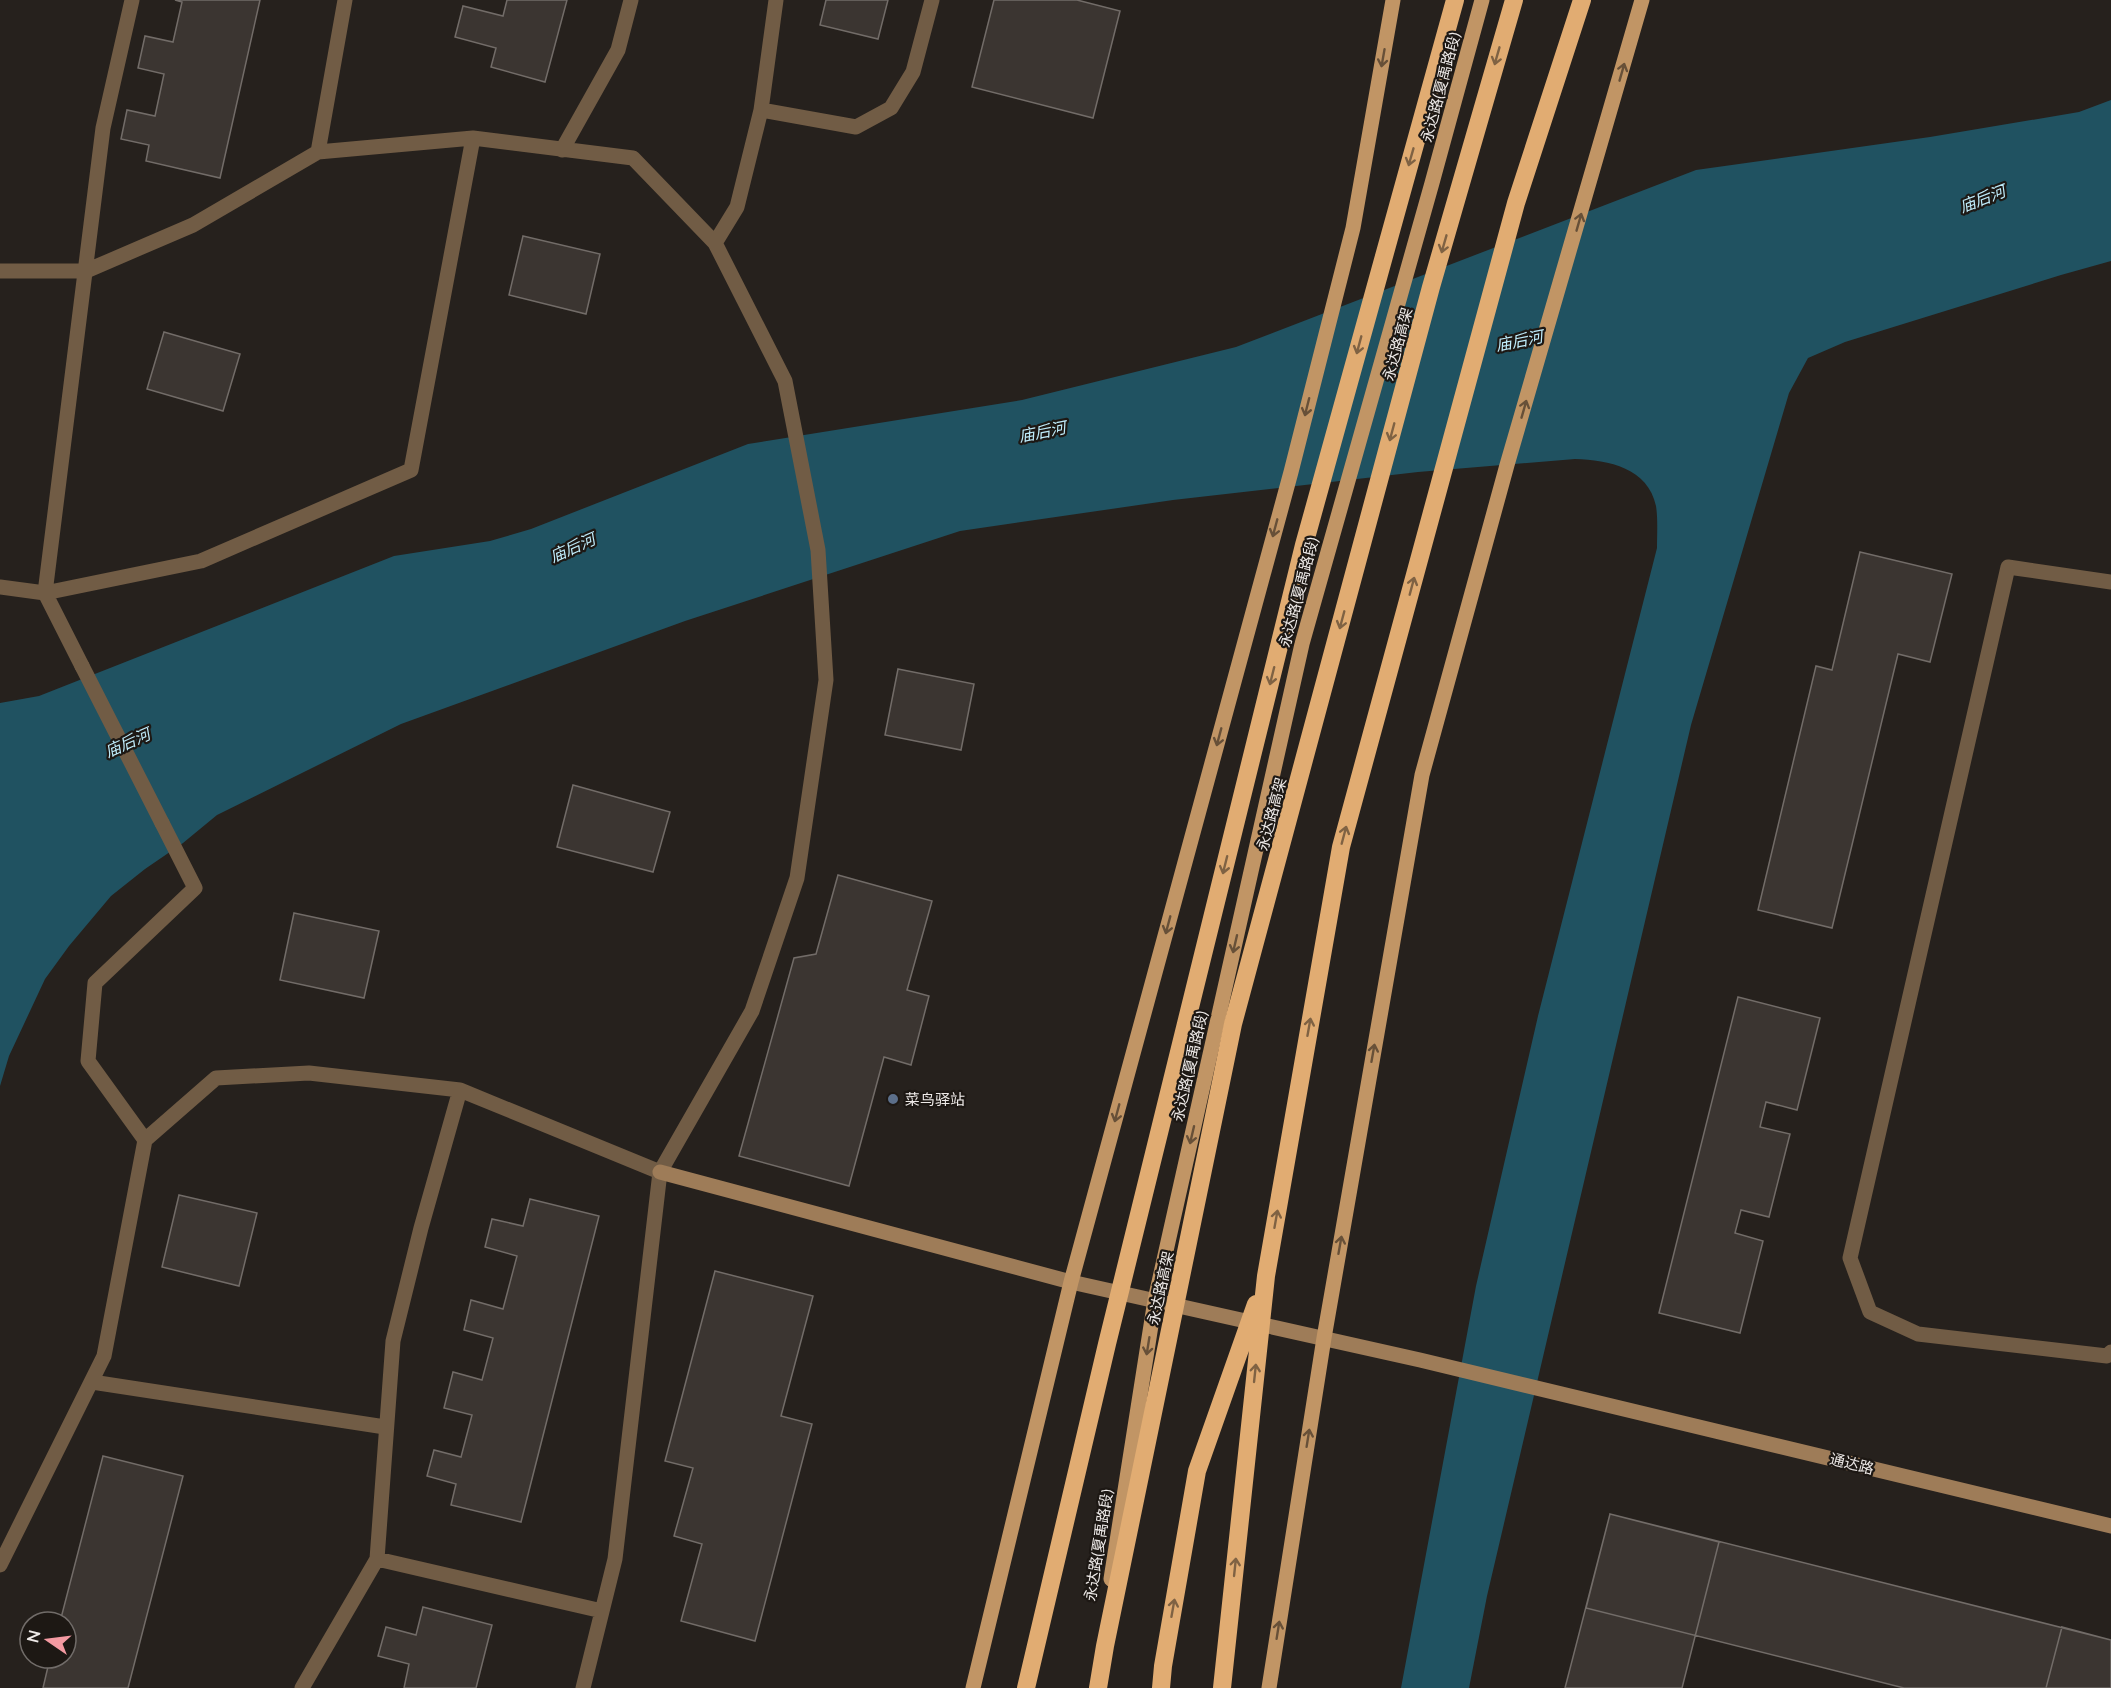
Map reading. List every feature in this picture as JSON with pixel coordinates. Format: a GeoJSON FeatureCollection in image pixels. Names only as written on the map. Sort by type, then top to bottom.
{"type":"FeatureCollection","features":[{"type":"Feature","properties":{"kind":"highway"},"geometry":{"type":"LineString","coordinates":[[1026,1688],[1107,1344],[1304,545],[1455,0]]}},
{"type":"Feature","properties":{"kind":"highway","name":"永达路高架"},"geometry":{"type":"LineString","coordinates":[[1105,1646],[1233,1024],[1431,286],[1514,0]]}},
{"type":"Feature","properties":{"kind":"highway"},"geometry":{"type":"LineString","coordinates":[[1222,1688],[1266,1276],[1341,847],[1516,203],[1582,0]]}},
{"type":"Feature","properties":{"kind":"highway"},"geometry":{"type":"LineString","coordinates":[[1161,1688],[1162,1666],[1197,1471],[1266,1276]]}},
{"type":"Feature","properties":{"kind":"highway"},"geometry":{"type":"LineString","coordinates":[[1092,1688],[1105,1646]]}},
{"type":"Feature","properties":{"kind":"highway"},"geometry":{"type":"LineString","coordinates":[[1098,1688],[1105,1646]]}},
{"type":"Feature","properties":{"kind":"main road"},"geometry":{"type":"LineString","coordinates":[[973,1688],[1071,1282],[1291,472],[1353,228],[1393,0]]}},
{"type":"Feature","properties":{"kind":"main road","name":"永达路(夏禹路段)"},"geometry":{"type":"LineString","coordinates":[[1092,1688],[1155,1300],[1302,644],[1482,0]]}},
{"type":"Feature","properties":{"kind":"main road"},"geometry":{"type":"LineString","coordinates":[[1269,1688],[1324,1338],[1422,775],[1508,465],[1642,0]]}},
{"type":"Feature","properties":{"kind":"street"},"geometry":{"type":"LineString","coordinates":[[132,0],[103,128],[45,593],[195,888],[95,983],[88,1061],[145,1140]]}},
{"type":"Feature","properties":{"kind":"street"},"geometry":{"type":"LineString","coordinates":[[318,152],[345,0]]}},
{"type":"Feature","properties":{"kind":"street"},"geometry":{"type":"LineString","coordinates":[[562,150],[618,50],[631,0]]}},
{"type":"Feature","properties":{"kind":"street"},"geometry":{"type":"LineString","coordinates":[[715,243],[737,207],[761,110],[776,0]]}},
{"type":"Feature","properties":{"kind":"street"},"geometry":{"type":"LineString","coordinates":[[761,110],[856,127],[891,108],[913,72],[932,0]]}},
{"type":"Feature","properties":{"kind":"street"},"geometry":{"type":"LineString","coordinates":[[0,271],[86,271],[193,225],[318,152],[474,138],[633,158],[715,243],[785,381],[818,549],[826,680],[796,878],[752,1011],[660,1172],[615,1559],[583,1688]]}},
{"type":"Feature","properties":{"kind":"street"},"geometry":{"type":"LineString","coordinates":[[0,586],[45,593],[201,561],[411,470],[474,138]]}},
{"type":"Feature","properties":{"kind":"street"},"geometry":{"type":"LineString","coordinates":[[2111,582],[2008,567],[1850,1258],[1870,1312],[1918,1334],[2107,1356],[2111,1352]]}},
{"type":"Feature","properties":{"kind":"street"},"geometry":{"type":"LineString","coordinates":[[0,1565],[104,1356],[145,1140],[216,1078],[309,1072],[460,1090],[660,1172]]}},
{"type":"Feature","properties":{"kind":"street"},"geometry":{"type":"LineString","coordinates":[[302,1688],[377,1559],[393,1341],[421,1228],[460,1090]]}},
{"type":"Feature","properties":{"kind":"street","name":"通达路"},"geometry":{"type":"LineString","coordinates":[[660,1172],[1071,1282],[1593,1400],[2111,1526]]}},
{"type":"Feature","properties":{"kind":"street"},"geometry":{"type":"LineString","coordinates":[[92,1383],[385,1427]]}},
{"type":"Feature","properties":{"kind":"street"},"geometry":{"type":"LineString","coordinates":[[377,1559],[602,1611]]}},
{"type":"Feature","properties":{"kind":"water","name":"庙后河"},"geometry":{"type":"Polygon","coordinates":[[[2111,100],[2111,261],[1845,342],[1808,358],[1789,393],[1691,725],[1487,1596],[1469,1688],[1401,1688],[1476,1286],[1538,1016],[1657,548],[1657,511],[1652,493],[1636,475],[1613,464],[1575,459],[1418,472],[1173,500],[960,531],[685,621],[401,724],[217,815],[111,896],[45,979],[9,1056],[0,1086],[0,703],[39,696],[394,556],[490,541],[531,529],[748,444],[1022,400],[1236,347],[1696,170],[1930,137],[2079,112],[2111,100]]]}},
{"type":"Feature","properties":{"kind":"building"},"geometry":{"type":"Polygon","coordinates":[[[175,0],[260,0],[220,178],[146,161],[149,145],[121,139],[127,110],[155,116],[164,74],[138,68],[145,36],[173,42],[182,2],[175,0]]]}},
{"type":"Feature","properties":{"kind":"building"},"geometry":{"type":"Polygon","coordinates":[[[507,0],[567,0],[545,82],[491,67],[496,48],[455,37],[463,6],[503,16],[507,0]]]}},
{"type":"Feature","properties":{"kind":"building"},"geometry":{"type":"Polygon","coordinates":[[[826,0],[888,0],[878,39],[820,25],[826,0]]]}},
{"type":"Feature","properties":{"kind":"building"},"geometry":{"type":"Polygon","coordinates":[[[994,0],[1077,0],[1120,11],[1093,118],[972,87],[994,0]]]}},
{"type":"Feature","properties":{"kind":"building"},"geometry":{"type":"Polygon","coordinates":[[[523,236],[600,254],[586,314],[509,295],[523,236]]]}},
{"type":"Feature","properties":{"kind":"building"},"geometry":{"type":"Polygon","coordinates":[[[164,332],[240,354],[223,411],[147,389],[164,332]]]}},
{"type":"Feature","properties":{"kind":"building"},"geometry":{"type":"Polygon","coordinates":[[[1860,552],[1952,574],[1930,662],[1898,654],[1832,928],[1758,910],[1816,666],[1832,670],[1860,552]]]}},
{"type":"Feature","properties":{"kind":"building"},"geometry":{"type":"Polygon","coordinates":[[[898,669],[974,684],[961,750],[885,735],[898,669]]]}},
{"type":"Feature","properties":{"kind":"building"},"geometry":{"type":"Polygon","coordinates":[[[573,785],[670,812],[653,872],[557,847],[573,785]]]}},
{"type":"Feature","properties":{"kind":"building"},"geometry":{"type":"Polygon","coordinates":[[[838,875],[932,901],[907,990],[929,996],[911,1065],[884,1057],[849,1186],[739,1156],[794,958],[816,954],[838,875]]]}},
{"type":"Feature","properties":{"kind":"building"},"geometry":{"type":"Polygon","coordinates":[[[294,913],[379,931],[364,998],[280,980],[294,913]]]}},
{"type":"Feature","properties":{"kind":"building"},"geometry":{"type":"Polygon","coordinates":[[[1738,997],[1820,1018],[1797,1110],[1766,1102],[1760,1127],[1790,1134],[1769,1217],[1741,1210],[1735,1233],[1763,1241],[1740,1333],[1659,1313],[1738,997]]]}},
{"type":"Feature","properties":{"kind":"building"},"geometry":{"type":"Polygon","coordinates":[[[179,1195],[257,1213],[239,1286],[162,1267],[179,1195]]]}},
{"type":"Feature","properties":{"kind":"building"},"geometry":{"type":"Polygon","coordinates":[[[530,1199],[599,1216],[521,1522],[451,1505],[456,1484],[427,1476],[434,1450],[461,1457],[472,1415],[444,1408],[453,1372],[482,1380],[493,1338],[464,1330],[471,1300],[503,1309],[517,1256],[485,1247],[492,1219],[523,1226],[530,1199]]]}},
{"type":"Feature","properties":{"kind":"building"},"geometry":{"type":"Polygon","coordinates":[[[715,1271],[813,1296],[781,1416],[812,1424],[755,1641],[681,1621],[702,1544],[674,1536],[693,1468],[665,1461],[715,1271]]]}},
{"type":"Feature","properties":{"kind":"building"},"geometry":{"type":"Polygon","coordinates":[[[103,1456],[183,1476],[128,1688],[43,1688],[47,1670],[78,1670],[78,1610],[63,1610],[103,1456]]]}},
{"type":"Feature","properties":{"kind":"building"},"geometry":{"type":"Polygon","coordinates":[[[1610,1514],[1719,1542],[1682,1688],[1565,1688],[1610,1514]]]}},
{"type":"Feature","properties":{"kind":"building"},"geometry":{"type":"Polygon","coordinates":[[[1610,1514],[2111,1640],[2111,1688],[1904,1688],[1586,1608],[1610,1514]]]}},
{"type":"Feature","properties":{"kind":"building"},"geometry":{"type":"Polygon","coordinates":[[[423,1607],[492,1625],[476,1688],[404,1688],[409,1664],[378,1656],[386,1627],[416,1635],[423,1607]]]}},
{"type":"Feature","properties":{"kind":"building"},"geometry":{"type":"Polygon","coordinates":[[[2062,1627],[2111,1640],[2111,1688],[2046,1688],[2062,1627]]]}},
{"type":"Feature","properties":{"kind":"place","name":"菜鸟驿站"},"geometry":{"type":"Point","coordinates":[893,1099]}}]}
